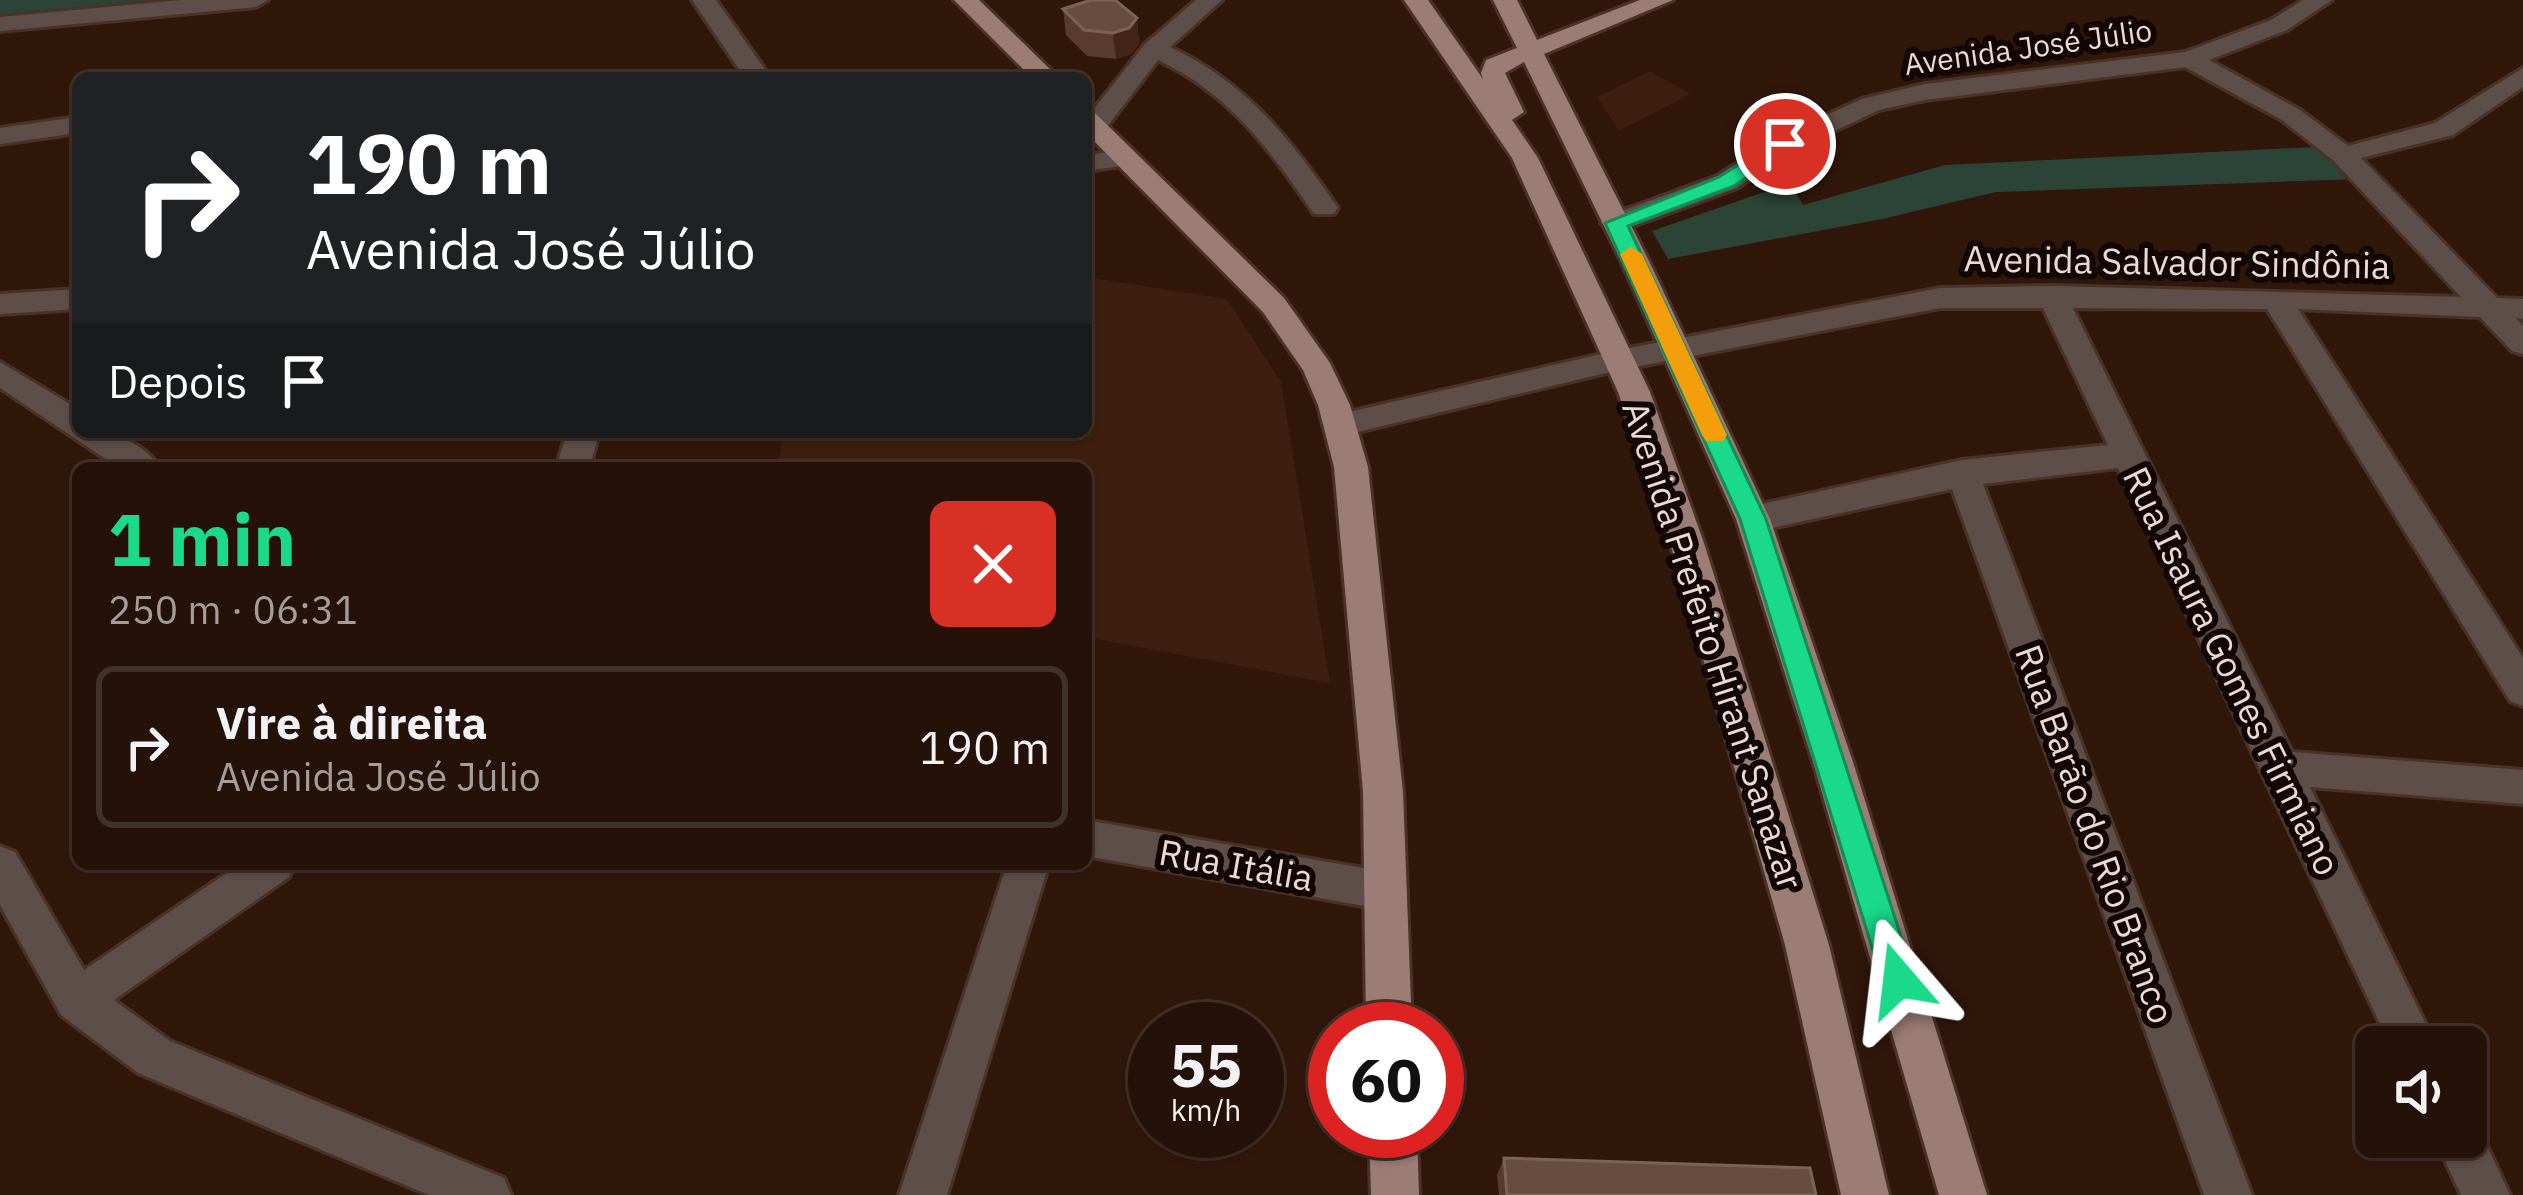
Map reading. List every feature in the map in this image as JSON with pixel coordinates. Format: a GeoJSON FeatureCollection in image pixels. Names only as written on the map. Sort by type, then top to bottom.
{"type":"FeatureCollection","features":[{"type":"Feature","properties":{"kind":"main road"},"geometry":{"type":"LineString","coordinates":[[967,0],[1040,72]]}},
{"type":"Feature","properties":{"kind":"main road","name":"Avenida Prefeito Hirant Sanazar"},"geometry":{"type":"LineString","coordinates":[[1416,0],[1526,158],[1634,392],[1687,543],[1808,945],[1865,1195]]}},
{"type":"Feature","properties":{"kind":"main road","name":"Avenida Prefeito Hirant Sanazar"},"geometry":{"type":"LineString","coordinates":[[1505,0],[1678,352],[1753,519],[1834,765],[1963,1195]]}},
{"type":"Feature","properties":{"kind":"main road"},"geometry":{"type":"LineString","coordinates":[[1526,158],[1524,137],[1492,73],[1503,58],[1661,0]]}},
{"type":"Feature","properties":{"kind":"main road"},"geometry":{"type":"LineString","coordinates":[[1092,124],[1294,333],[1319,370],[1340,424],[1351,467],[1383,792],[1388,1002]]}},
{"type":"Feature","properties":{"kind":"main road"},"geometry":{"type":"LineString","coordinates":[[1394,1158],[1395,1195]]}},
{"type":"Feature","properties":{"kind":"street"},"geometry":{"type":"LineString","coordinates":[[0,24],[256,0]]}},
{"type":"Feature","properties":{"kind":"street"},"geometry":{"type":"LineString","coordinates":[[704,0],[754,72]]}},
{"type":"Feature","properties":{"kind":"street"},"geometry":{"type":"LineString","coordinates":[[1092,120],[1154,49],[1210,0]]}},
{"type":"Feature","properties":{"kind":"street","name":"Avenida José Júlio"},"geometry":{"type":"LineString","coordinates":[[1616,223],[1727,182],[1785,144],[1871,104],[1925,92],[2189,59],[2279,25],[2320,0]]}},
{"type":"Feature","properties":{"kind":"street"},"geometry":{"type":"LineString","coordinates":[[1154,49],[1221,82],[1246,104],[1324,208]]}},
{"type":"Feature","properties":{"kind":"street"},"geometry":{"type":"LineString","coordinates":[[2189,59],[2291,115],[2343,155],[2508,309],[2523,344]]}},
{"type":"Feature","properties":{"kind":"street"},"geometry":{"type":"LineString","coordinates":[[2343,155],[2444,129],[2522,78]]}},
{"type":"Feature","properties":{"kind":"street"},"geometry":{"type":"LineString","coordinates":[[0,136],[72,126]]}},
{"type":"Feature","properties":{"kind":"street"},"geometry":{"type":"LineString","coordinates":[[1092,162],[1126,158]]}},
{"type":"Feature","properties":{"kind":"street","name":"Rua Isaura Gomes Firmiano"},"geometry":{"type":"LineString","coordinates":[[2052,295],[2404,1026]]}},
{"type":"Feature","properties":{"kind":"street","name":"Avenida Salvador Sindônia"},"geometry":{"type":"LineString","coordinates":[[1340,424],[1619,360],[1940,298],[2276,299],[2508,309]]}},
{"type":"Feature","properties":{"kind":"street"},"geometry":{"type":"LineString","coordinates":[[0,304],[72,299]]}},
{"type":"Feature","properties":{"kind":"street"},"geometry":{"type":"LineString","coordinates":[[2276,299],[2523,690]]}},
{"type":"Feature","properties":{"kind":"street"},"geometry":{"type":"LineString","coordinates":[[0,374],[72,421]]}},
{"type":"Feature","properties":{"kind":"street"},"geometry":{"type":"LineString","coordinates":[[98,438],[134,462]]}},
{"type":"Feature","properties":{"kind":"street"},"geometry":{"type":"LineString","coordinates":[[1753,519],[1962,472],[2038,460],[2128,455]]}},
{"type":"Feature","properties":{"kind":"street","name":"Rua Barão do Rio Branco"},"geometry":{"type":"LineString","coordinates":[[1962,472],[2228,1195]]}},
{"type":"Feature","properties":{"kind":"street"},"geometry":{"type":"LineString","coordinates":[[2278,768],[2523,787]]}},
{"type":"Feature","properties":{"kind":"street","name":"Rua Itália"},"geometry":{"type":"LineString","coordinates":[[1092,839],[1386,891]]}},
{"type":"Feature","properties":{"kind":"street"},"geometry":{"type":"LineString","coordinates":[[0,866],[77,1000],[154,1057],[487,1195]]}},
{"type":"Feature","properties":{"kind":"street"},"geometry":{"type":"LineString","coordinates":[[77,1000],[265,870]]}},
{"type":"Feature","properties":{"kind":"street"},"geometry":{"type":"LineString","coordinates":[[923,1195],[1026,870]]}},
{"type":"Feature","properties":{"kind":"street"},"geometry":{"type":"LineString","coordinates":[[2468,1158],[2486,1195]]}},
{"type":"Feature","properties":{"kind":"shaded area"},"geometry":{"type":"Polygon","coordinates":[[[1650,71],[1690,94],[1619,131],[1597,97],[1650,71]]]}},
{"type":"Feature","properties":{"kind":"shaded area"},"geometry":{"type":"Polygon","coordinates":[[[1092,278],[1227,299],[1281,382],[1330,683],[1092,638],[1092,462],[778,462],[783,438],[1092,438],[1092,278]]]}},
{"type":"Feature","properties":{"kind":"green space"},"geometry":{"type":"Polygon","coordinates":[[[0,0],[200,0],[0,18],[0,0]]]}},
{"type":"Feature","properties":{"kind":"green space"},"geometry":{"type":"Polygon","coordinates":[[[2316,147],[2357,179],[1996,192],[1882,219],[1668,259],[1652,231],[1790,183],[1803,205],[1945,165],[2316,147]]]}},
{"type":"Feature","properties":{"kind":"building"},"geometry":{"type":"Polygon","coordinates":[[[1091,0],[1115,0],[1137,18],[1129,28],[1113,33],[1084,30],[1063,9],[1091,0]]]}},
{"type":"Feature","properties":{"kind":"building"},"geometry":{"type":"Polygon","coordinates":[[[1504,1158],[1810,1168],[1816,1195],[1507,1195],[1504,1158]]]}},
{"type":"Feature","properties":{"kind":"slow traffic"},"geometry":{"type":"LineString","coordinates":[[1631,254],[1715,435]]}},
{"type":"Feature","properties":{"kind":"route"},"geometry":{"type":"LineString","coordinates":[[1785,144],[1727,182],[1616,223],[1753,519],[1899,980]]}}]}
